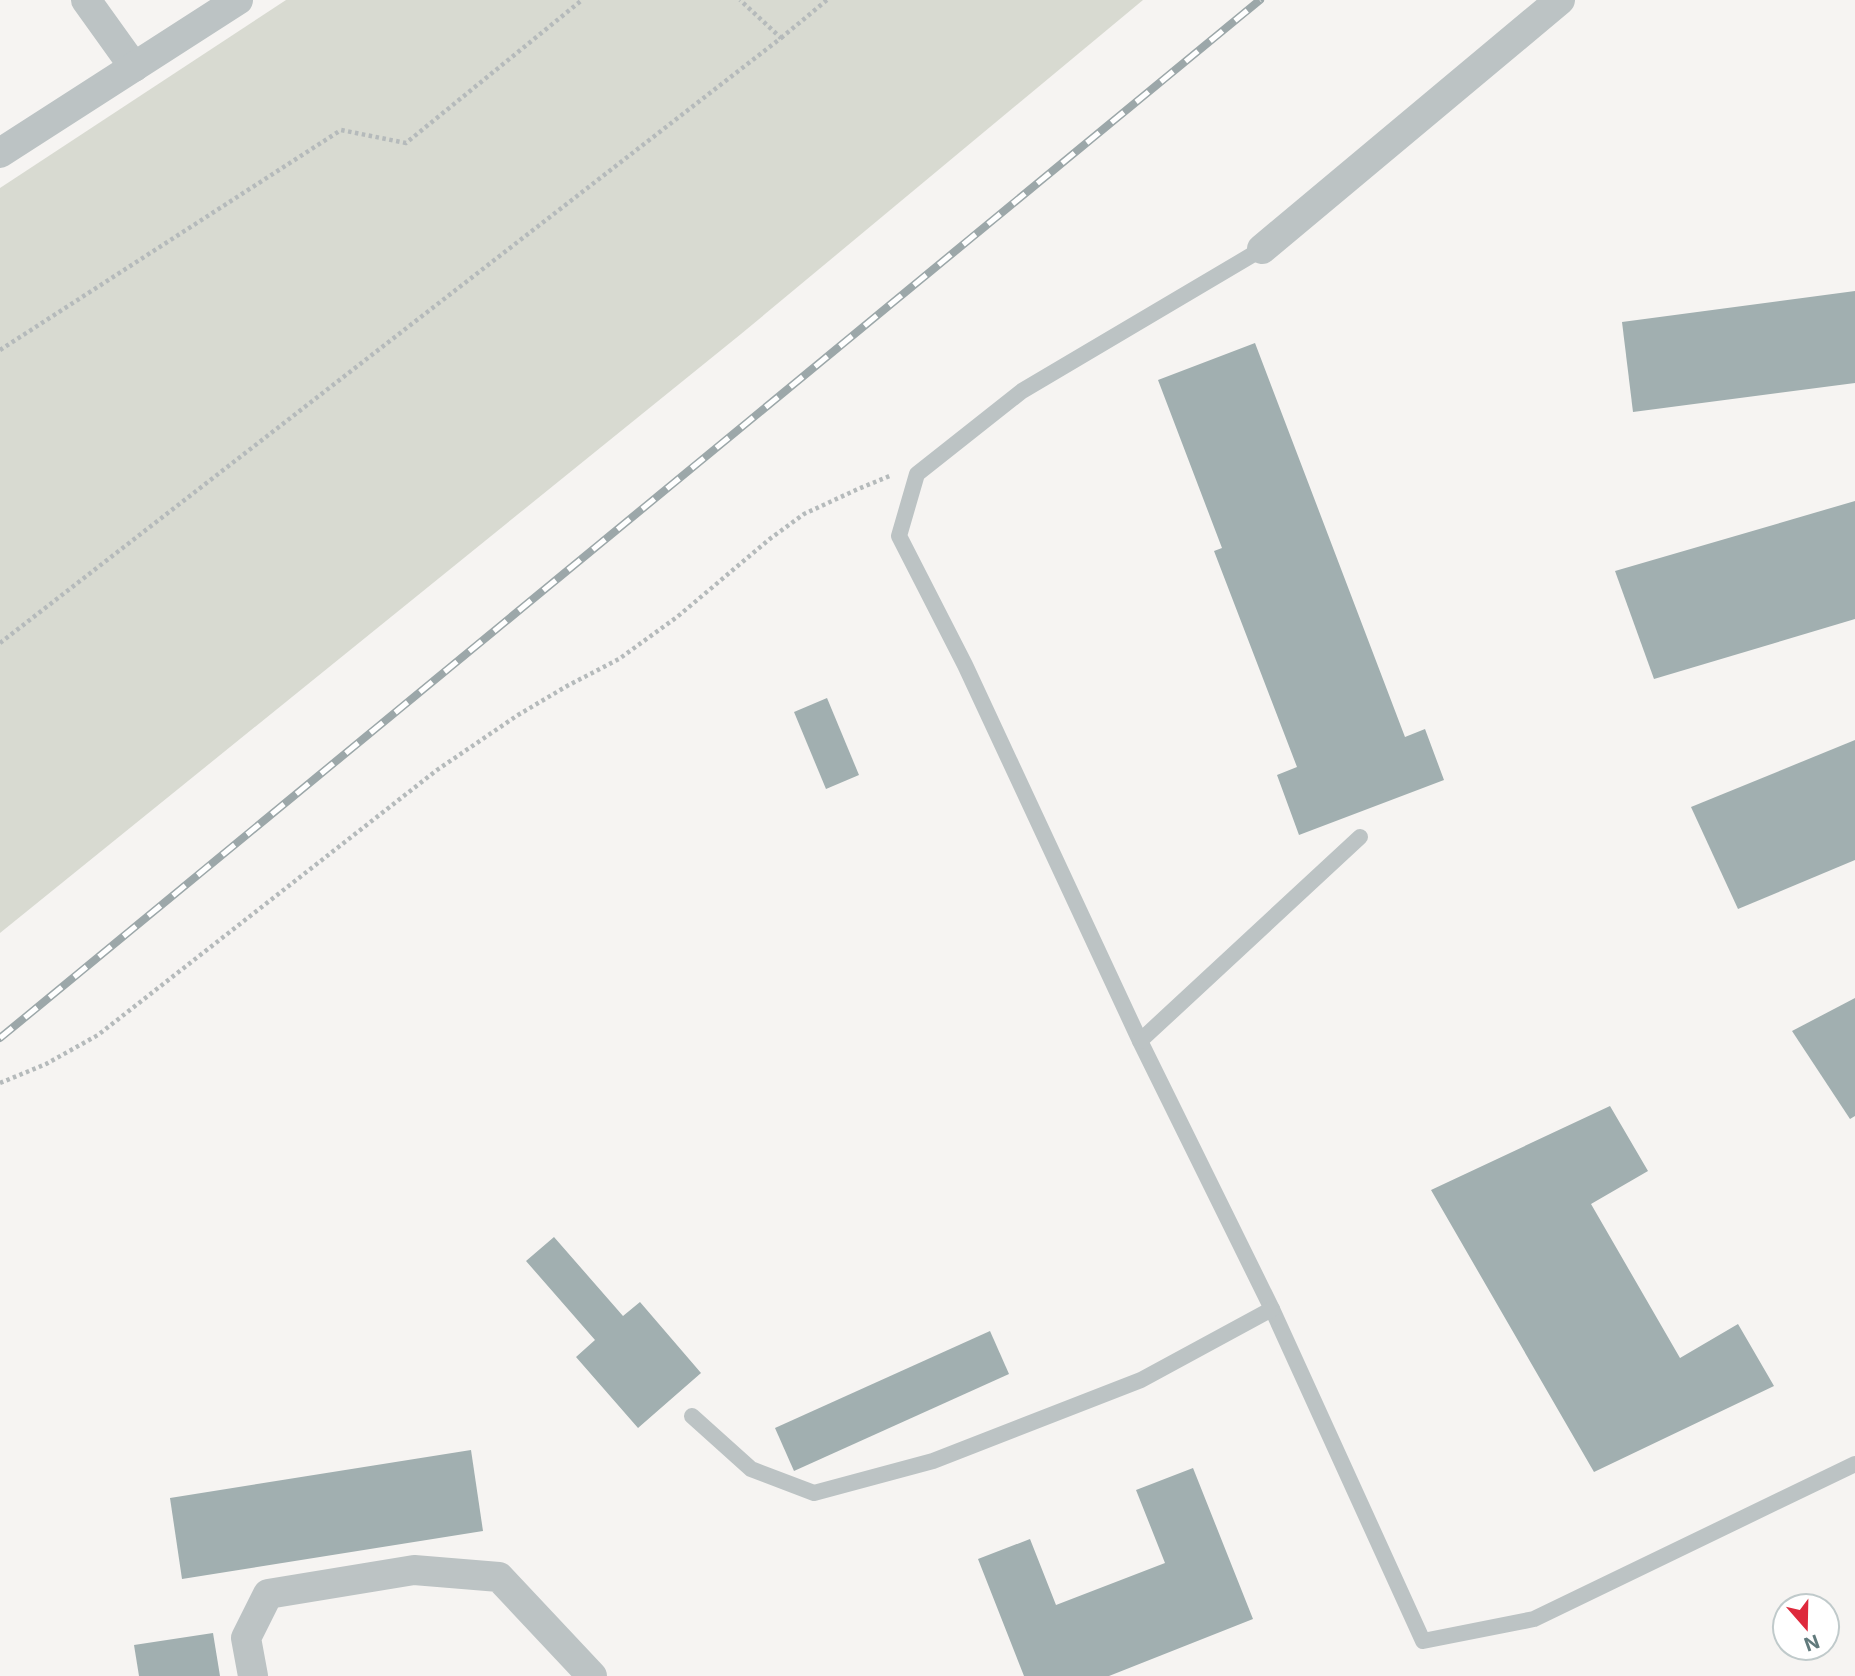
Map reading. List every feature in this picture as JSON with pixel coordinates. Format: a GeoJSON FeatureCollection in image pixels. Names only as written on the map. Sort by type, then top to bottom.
{"type":"FeatureCollection","features":[{"type":"Feature","properties":{"kind":"street"},"geometry":{"type":"LineString","coordinates":[[86,0],[134,67]]}},
{"type":"Feature","properties":{"kind":"street"},"geometry":{"type":"LineString","coordinates":[[0,153],[238,0]]}},
{"type":"Feature","properties":{"kind":"street"},"geometry":{"type":"LineString","coordinates":[[1262,249],[1560,0]]}},
{"type":"Feature","properties":{"kind":"street"},"geometry":{"type":"LineString","coordinates":[[253,1676],[246,1638],[268,1594],[414,1570],[499,1577],[592,1676]]}},
{"type":"Feature","properties":{"kind":"lane"},"geometry":{"type":"LineString","coordinates":[[1262,249],[1022,391],[917,474],[899,536],[965,665],[1140,1041],[1272,1309],[1423,1641],[1534,1619],[1855,1464]]}},
{"type":"Feature","properties":{"kind":"lane"},"geometry":{"type":"LineString","coordinates":[[1140,1041],[1360,836]]}},
{"type":"Feature","properties":{"kind":"lane"},"geometry":{"type":"LineString","coordinates":[[692,1416],[751,1469],[814,1493],[933,1461],[1141,1380],[1272,1309]]}},
{"type":"Feature","properties":{"kind":"path"},"geometry":{"type":"LineString","coordinates":[[0,350],[341,130],[405,143],[582,0]]}},
{"type":"Feature","properties":{"kind":"path"},"geometry":{"type":"LineString","coordinates":[[740,0],[781,38]]}},
{"type":"Feature","properties":{"kind":"path"},"geometry":{"type":"LineString","coordinates":[[0,643],[827,0]]}},
{"type":"Feature","properties":{"kind":"path"},"geometry":{"type":"LineString","coordinates":[[0,1083],[46,1065],[98,1035],[438,770],[518,715],[619,659],[677,617],[771,538],[804,514],[890,475],[917,474]]}},
{"type":"Feature","properties":{"kind":"shaded area"},"geometry":{"type":"Polygon","coordinates":[[[286,0],[1143,0],[741,334],[0,933],[0,188],[286,0]]]}},
{"type":"Feature","properties":{"kind":"building"},"geometry":{"type":"Polygon","coordinates":[[[1855,291],[1855,383],[1633,412],[1622,322],[1855,291]]]}},
{"type":"Feature","properties":{"kind":"building"},"geometry":{"type":"Polygon","coordinates":[[[1255,343],[1405,737],[1425,729],[1444,780],[1299,835],[1277,775],[1297,767],[1214,551],[1222,548],[1158,380],[1255,343]]]}},
{"type":"Feature","properties":{"kind":"building"},"geometry":{"type":"Polygon","coordinates":[[[1855,501],[1855,619],[1654,679],[1615,571],[1855,501]]]}},
{"type":"Feature","properties":{"kind":"building"},"geometry":{"type":"Polygon","coordinates":[[[827,698],[859,775],[826,789],[794,712],[827,698]]]}},
{"type":"Feature","properties":{"kind":"building"},"geometry":{"type":"Polygon","coordinates":[[[1855,740],[1855,860],[1738,909],[1691,807],[1855,740]]]}},
{"type":"Feature","properties":{"kind":"building"},"geometry":{"type":"Polygon","coordinates":[[[1855,998],[1855,1116],[1850,1119],[1792,1031],[1855,998]]]}},
{"type":"Feature","properties":{"kind":"building"},"geometry":{"type":"Polygon","coordinates":[[[1610,1106],[1648,1171],[1591,1204],[1680,1358],[1738,1324],[1774,1386],[1594,1472],[1431,1190],[1610,1106]]]}},
{"type":"Feature","properties":{"kind":"building"},"geometry":{"type":"Polygon","coordinates":[[[554,1237],[623,1316],[640,1302],[701,1373],[638,1428],[576,1357],[595,1340],[526,1261],[554,1237]]]}},
{"type":"Feature","properties":{"kind":"building"},"geometry":{"type":"Polygon","coordinates":[[[990,1331],[1009,1374],[794,1471],[775,1428],[990,1331]]]}},
{"type":"Feature","properties":{"kind":"building"},"geometry":{"type":"Polygon","coordinates":[[[471,1450],[483,1531],[182,1579],[170,1498],[471,1450]]]}},
{"type":"Feature","properties":{"kind":"building"},"geometry":{"type":"Polygon","coordinates":[[[1193,1468],[1253,1619],[1109,1676],[1024,1676],[978,1559],[1030,1539],[1056,1605],[1165,1563],[1136,1490],[1193,1468]]]}},
{"type":"Feature","properties":{"kind":"building"},"geometry":{"type":"Polygon","coordinates":[[[213,1633],[220,1676],[139,1676],[134,1645],[213,1633]]]}},
{"type":"Feature","properties":{"kind":"railway"},"geometry":{"type":"LineString","coordinates":[[0,1038],[1260,0]]}}]}
